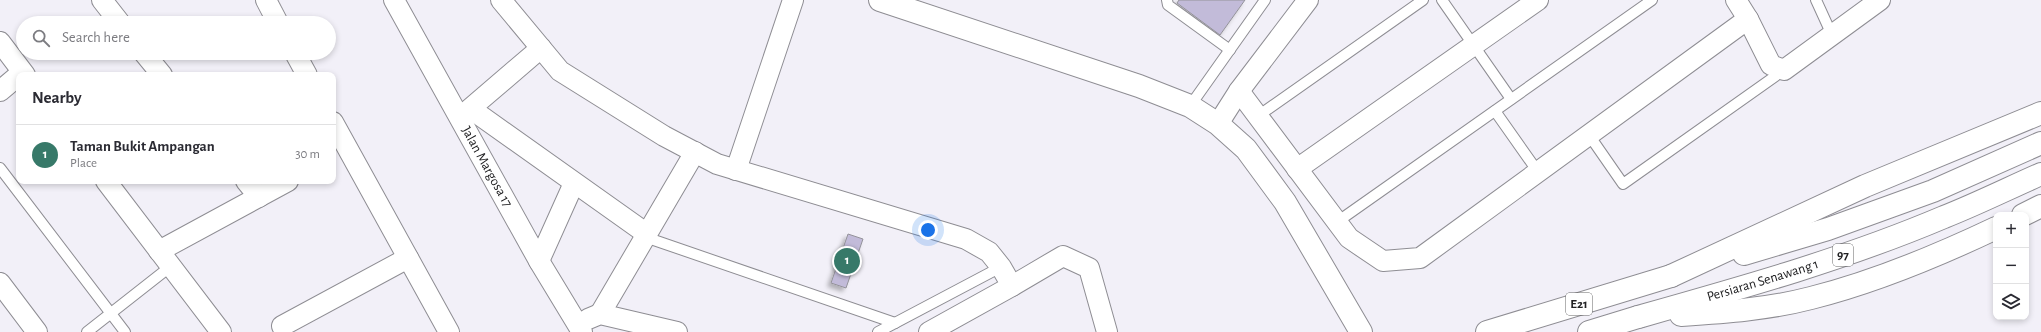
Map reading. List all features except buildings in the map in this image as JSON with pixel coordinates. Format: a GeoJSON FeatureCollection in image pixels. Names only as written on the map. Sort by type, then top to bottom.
{"type":"FeatureCollection","features":[{"type":"Feature","properties":{"kind":"main road"},"geometry":{"type":"LineString","coordinates":[[880,0],[1139,86],[1190,106],[1218,124],[1246,149],[1285,202],[1361,332]]}},
{"type":"Feature","properties":{"kind":"main road"},"geometry":{"type":"LineString","coordinates":[[1670,276],[1865,186],[2041,113]]}},
{"type":"Feature","properties":{"kind":"main road","name":"97"},"geometry":{"type":"LineString","coordinates":[[1670,276],[1828,229],[1933,190],[2041,143]]}},
{"type":"Feature","properties":{"kind":"main road","name":"Persiaran Senawang 1"},"geometry":{"type":"LineString","coordinates":[[1638,318],[1753,285],[1841,256],[1944,218],[2041,174]]}},
{"type":"Feature","properties":{"kind":"main road"},"geometry":{"type":"LineString","coordinates":[[2029,212],[2041,206]]}},
{"type":"Feature","properties":{"kind":"main road"},"geometry":{"type":"LineString","coordinates":[[1638,318],[1731,312],[1810,298],[1867,281],[1939,255],[1993,229]]}},
{"type":"Feature","properties":{"kind":"main road","name":"E21"},"geometry":{"type":"LineString","coordinates":[[1487,332],[1670,276]]}},
{"type":"Feature","properties":{"kind":"main road","name":"E21"},"geometry":{"type":"LineString","coordinates":[[1589,332],[1638,318]]}},
{"type":"Feature","properties":{"kind":"street"},"geometry":{"type":"LineString","coordinates":[[102,0],[115,16]]}},
{"type":"Feature","properties":{"kind":"street"},"geometry":{"type":"LineString","coordinates":[[266,0],[274,16]]}},
{"type":"Feature","properties":{"kind":"street","name":"Jalan Margosa 17"},"geometry":{"type":"LineString","coordinates":[[394,0],[538,261],[579,328]]}},
{"type":"Feature","properties":{"kind":"street"},"geometry":{"type":"LineString","coordinates":[[501,0],[560,71],[664,136],[717,164],[966,239],[990,252],[1012,286]]}},
{"type":"Feature","properties":{"kind":"street"},"geometry":{"type":"LineString","coordinates":[[736,170],[793,0]]}},
{"type":"Feature","properties":{"kind":"street"},"geometry":{"type":"LineString","coordinates":[[1218,124],[1239,91],[1308,0]]}},
{"type":"Feature","properties":{"kind":"street"},"geometry":{"type":"LineString","coordinates":[[1297,169],[1538,0]]}},
{"type":"Feature","properties":{"kind":"street"},"geometry":{"type":"LineString","coordinates":[[1736,0],[1748,19],[1771,65],[1784,70],[1880,0]]}},
{"type":"Feature","properties":{"kind":"street"},"geometry":{"type":"LineString","coordinates":[[1239,91],[1349,238],[1383,261],[1420,258],[1748,19]]}},
{"type":"Feature","properties":{"kind":"street"},"geometry":{"type":"LineString","coordinates":[[0,42],[21,72]]}},
{"type":"Feature","properties":{"kind":"street"},"geometry":{"type":"LineString","coordinates":[[540,48],[468,111],[646,236]]}},
{"type":"Feature","properties":{"kind":"street"},"geometry":{"type":"LineString","coordinates":[[150,60],[160,72]]}},
{"type":"Feature","properties":{"kind":"street"},"geometry":{"type":"LineString","coordinates":[[299,60],[305,72]]}},
{"type":"Feature","properties":{"kind":"street"},"geometry":{"type":"LineString","coordinates":[[0,91],[16,79]]}},
{"type":"Feature","properties":{"kind":"street"},"geometry":{"type":"LineString","coordinates":[[336,135],[340,152],[408,258],[449,332]]}},
{"type":"Feature","properties":{"kind":"street"},"geometry":{"type":"LineString","coordinates":[[579,328],[600,314],[695,152]]}},
{"type":"Feature","properties":{"kind":"street"},"geometry":{"type":"LineString","coordinates":[[108,184],[221,332]]}},
{"type":"Feature","properties":{"kind":"street"},"geometry":{"type":"LineString","coordinates":[[248,184],[259,197]]}},
{"type":"Feature","properties":{"kind":"street"},"geometry":{"type":"LineString","coordinates":[[159,251],[283,184]]}},
{"type":"Feature","properties":{"kind":"street"},"geometry":{"type":"LineString","coordinates":[[538,261],[574,184]]}},
{"type":"Feature","properties":{"kind":"street"},"geometry":{"type":"LineString","coordinates":[[929,332],[1063,256],[1089,268],[1107,332]]}},
{"type":"Feature","properties":{"kind":"street"},"geometry":{"type":"LineString","coordinates":[[282,326],[408,258]]}},
{"type":"Feature","properties":{"kind":"street"},"geometry":{"type":"LineString","coordinates":[[0,283],[37,332]]}},
{"type":"Feature","properties":{"kind":"street"},"geometry":{"type":"LineString","coordinates":[[600,314],[677,332]]}},
{"type":"Feature","properties":{"kind":"lane"},"geometry":{"type":"LineString","coordinates":[[1167,0],[1168,6],[1230,50]]}},
{"type":"Feature","properties":{"kind":"lane"},"geometry":{"type":"LineString","coordinates":[[1190,106],[1265,0]]}},
{"type":"Feature","properties":{"kind":"lane"},"geometry":{"type":"LineString","coordinates":[[1258,116],[1423,0]]}},
{"type":"Feature","properties":{"kind":"lane"},"geometry":{"type":"LineString","coordinates":[[1442,0],[1511,99]]}},
{"type":"Feature","properties":{"kind":"lane"},"geometry":{"type":"LineString","coordinates":[[1337,222],[1652,0]]}},
{"type":"Feature","properties":{"kind":"lane"},"geometry":{"type":"LineString","coordinates":[[1816,0],[1832,35]]}},
{"type":"Feature","properties":{"kind":"lane"},"geometry":{"type":"LineString","coordinates":[[1589,135],[1623,184],[1784,70]]}},
{"type":"Feature","properties":{"kind":"lane"},"geometry":{"type":"LineString","coordinates":[[1495,110],[1538,172]]}},
{"type":"Feature","properties":{"kind":"lane"},"geometry":{"type":"LineString","coordinates":[[0,168],[125,332]]}},
{"type":"Feature","properties":{"kind":"lane"},"geometry":{"type":"LineString","coordinates":[[646,236],[896,323]]}},
{"type":"Feature","properties":{"kind":"lane"},"geometry":{"type":"LineString","coordinates":[[87,332],[172,266]]}},
{"type":"Feature","properties":{"kind":"lane"},"geometry":{"type":"LineString","coordinates":[[878,332],[1001,267]]}},
{"type":"Feature","properties":{"kind":"place","name":"Taman Bukit Ampangan"},"geometry":{"type":"Point","coordinates":[847,261]}}]}
